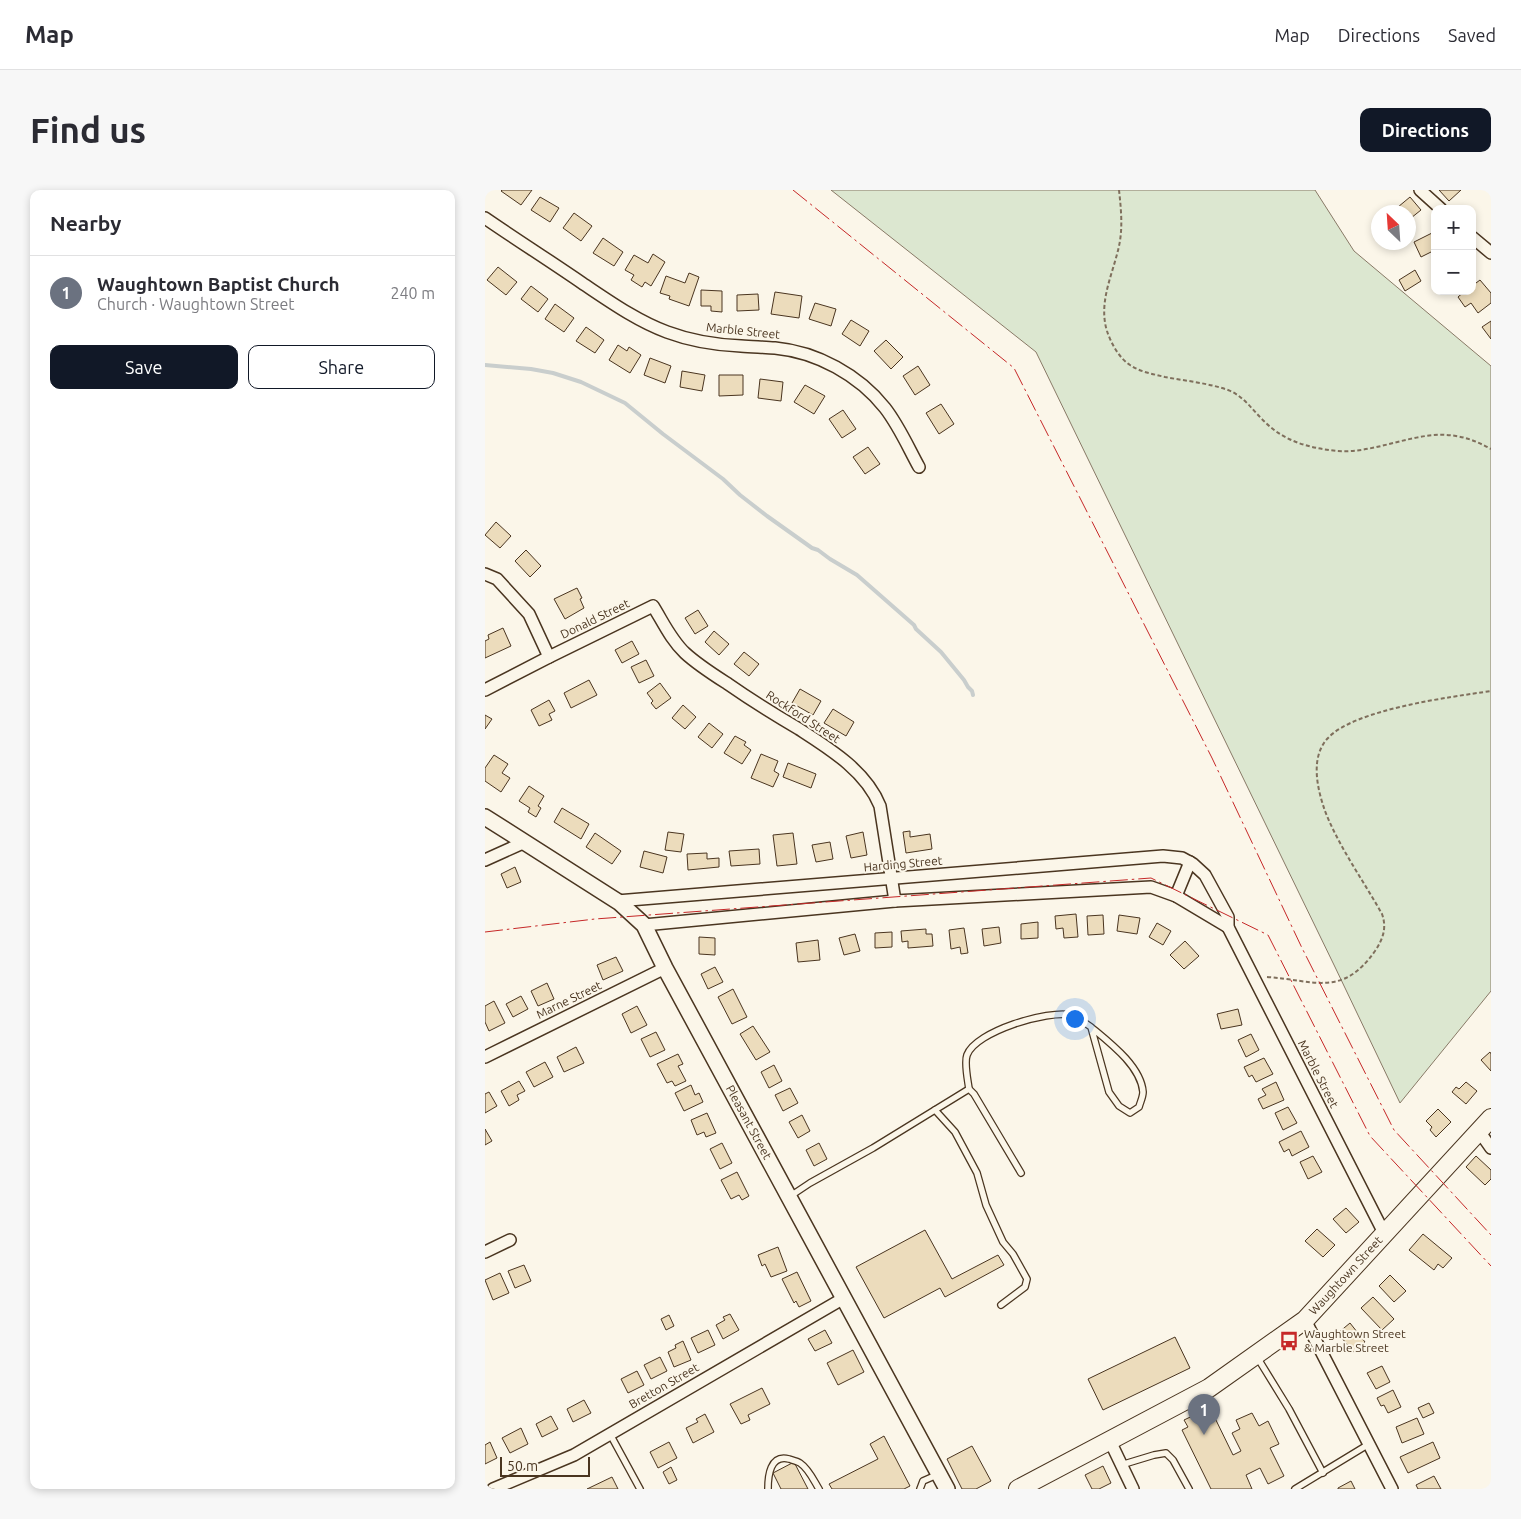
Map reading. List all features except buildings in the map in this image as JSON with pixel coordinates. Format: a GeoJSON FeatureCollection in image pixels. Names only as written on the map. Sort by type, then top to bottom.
{"type":"FeatureCollection","features":[{"type":"Feature","properties":{"kind":"main road","name":"Waughtown Street"},"geometry":{"type":"LineString","coordinates":[[1018,1489],[1209,1388],[1305,1320],[1491,1118]]}},
{"type":"Feature","properties":{"kind":"street"},"geometry":{"type":"LineString","coordinates":[[1419,190],[1436,205]]}},
{"type":"Feature","properties":{"kind":"street","name":"Marble Street"},"geometry":{"type":"LineString","coordinates":[[485,218],[601,295],[661,329],[721,345],[776,348],[797,352],[838,368],[869,391],[884,407],[897,425],[919,467]]}},
{"type":"Feature","properties":{"kind":"street"},"geometry":{"type":"LineString","coordinates":[[1476,239],[1491,252]]}},
{"type":"Feature","properties":{"kind":"street"},"geometry":{"type":"LineString","coordinates":[[485,574],[497,579],[529,614],[549,656]]}},
{"type":"Feature","properties":{"kind":"street","name":"Donald Street"},"geometry":{"type":"LineString","coordinates":[[485,690],[549,656],[653,606]]}},
{"type":"Feature","properties":{"kind":"street","name":"Rockford Street"},"geometry":{"type":"LineString","coordinates":[[653,606],[675,641],[685,653],[711,673],[822,744],[855,770],[876,795],[880,806],[895,901]]}},
{"type":"Feature","properties":{"kind":"street","name":"Pleasant Street"},"geometry":{"type":"LineString","coordinates":[[485,818],[617,901],[644,925],[665,968],[947,1489]]}},
{"type":"Feature","properties":{"kind":"street"},"geometry":{"type":"LineString","coordinates":[[485,860],[525,842]]}},
{"type":"Feature","properties":{"kind":"street","name":"Harding Street"},"geometry":{"type":"LineString","coordinates":[[617,901],[1163,856],[1182,858],[1190,862]]}},
{"type":"Feature","properties":{"kind":"street"},"geometry":{"type":"LineString","coordinates":[[1176,896],[1190,862]]}},
{"type":"Feature","properties":{"kind":"street","name":"Marble Street"},"geometry":{"type":"LineString","coordinates":[[1190,862],[1205,875],[1228,917],[1228,927],[1384,1233]]}},
{"type":"Feature","properties":{"kind":"street"},"geometry":{"type":"LineString","coordinates":[[644,925],[895,901],[1151,887],[1176,896],[1228,927]]}},
{"type":"Feature","properties":{"kind":"street","name":"Marne Street"},"geometry":{"type":"LineString","coordinates":[[485,1057],[665,968]]}},
{"type":"Feature","properties":{"kind":"street"},"geometry":{"type":"LineString","coordinates":[[1479,1131],[1491,1148]]}},
{"type":"Feature","properties":{"kind":"street"},"geometry":{"type":"LineString","coordinates":[[485,1252],[509,1240]]}},
{"type":"Feature","properties":{"kind":"street","name":"Bretton Street"},"geometry":{"type":"LineString","coordinates":[[493,1489],[574,1454],[844,1298]]}},
{"type":"Feature","properties":{"kind":"street"},"geometry":{"type":"LineString","coordinates":[[1305,1320],[1392,1489]]}},
{"type":"Feature","properties":{"kind":"street"},"geometry":{"type":"LineString","coordinates":[[1110,1441],[1133,1489]]}},
{"type":"Feature","properties":{"kind":"lane"},"geometry":{"type":"LineString","coordinates":[[1021,1173],[974,1094],[969,1090],[967,1055],[973,1047],[991,1033],[1023,1020],[1058,1014],[1073,1015],[1091,1027],[1117,1050],[1130,1064],[1140,1081],[1143,1094],[1139,1108],[1130,1113],[1119,1106],[1109,1092],[1091,1027]]}},
{"type":"Feature","properties":{"kind":"lane"},"geometry":{"type":"LineString","coordinates":[[789,1197],[969,1090]]}},
{"type":"Feature","properties":{"kind":"lane"},"geometry":{"type":"LineString","coordinates":[[935,1110],[955,1132],[977,1173],[986,1205],[1003,1242],[1013,1254],[1027,1278],[1025,1287],[1001,1306]]}},
{"type":"Feature","properties":{"kind":"lane"},"geometry":{"type":"LineString","coordinates":[[1256,1355],[1289,1409],[1323,1473]]}},
{"type":"Feature","properties":{"kind":"lane"},"geometry":{"type":"LineString","coordinates":[[610,1434],[640,1489]]}},
{"type":"Feature","properties":{"kind":"lane"},"geometry":{"type":"LineString","coordinates":[[1295,1489],[1369,1444]]}},
{"type":"Feature","properties":{"kind":"lane"},"geometry":{"type":"LineString","coordinates":[[1121,1465],[1167,1453],[1189,1489]]}},
{"type":"Feature","properties":{"kind":"lane"},"geometry":{"type":"LineString","coordinates":[[768,1489],[768,1475],[772,1465],[777,1460],[786,1458],[800,1463],[808,1471],[819,1489]]}},
{"type":"Feature","properties":{"kind":"lane"},"geometry":{"type":"LineString","coordinates":[[920,1489],[923,1482],[939,1473]]}},
{"type":"Feature","properties":{"kind":"path"},"geometry":{"type":"LineString","coordinates":[[1119,190],[1121,208],[1119,247],[1111,272],[1104,315],[1111,340],[1121,357],[1129,365],[1152,374],[1230,391],[1245,401],[1275,431],[1301,445],[1338,451],[1366,450],[1442,435],[1466,438],[1491,449]]}},
{"type":"Feature","properties":{"kind":"path"},"geometry":{"type":"LineString","coordinates":[[1255,981],[1266,977],[1313,983],[1339,982],[1353,974],[1370,958],[1384,933],[1384,919],[1349,859],[1325,812],[1319,794],[1317,780],[1318,756],[1327,738],[1355,720],[1411,705],[1491,690]]}},
{"type":"Feature","properties":{"kind":"green space"},"geometry":{"type":"Polygon","coordinates":[[[831,190],[1315,190],[1354,251],[1491,366],[1491,991],[1400,1103],[1036,352],[831,190]]]}},
{"type":"Feature","properties":{"kind":"waterway"},"geometry":{"type":"LineString","coordinates":[[485,365],[553,373],[581,382],[625,403],[723,479],[767,516],[812,548],[857,575],[914,625],[941,652],[964,680],[973,695]]}},
{"type":"Feature","properties":{"kind":"power"},"geometry":{"type":"LineString","coordinates":[[793,190],[1014,368],[1212,758],[1302,948],[1394,1130],[1491,1235]]}},
{"type":"Feature","properties":{"kind":"power"},"geometry":{"type":"LineString","coordinates":[[485,932],[595,919],[1151,878],[1268,935],[1370,1136],[1491,1266]]}},
{"type":"Feature","properties":{"kind":"place","name":"Waughtown Street & Marble Street"},"geometry":{"type":"Point","coordinates":[1289,1341]}},
{"type":"Feature","properties":{"kind":"place","name":"Waughtown Baptist Church"},"geometry":{"type":"Point","coordinates":[1204,1435]}}]}
